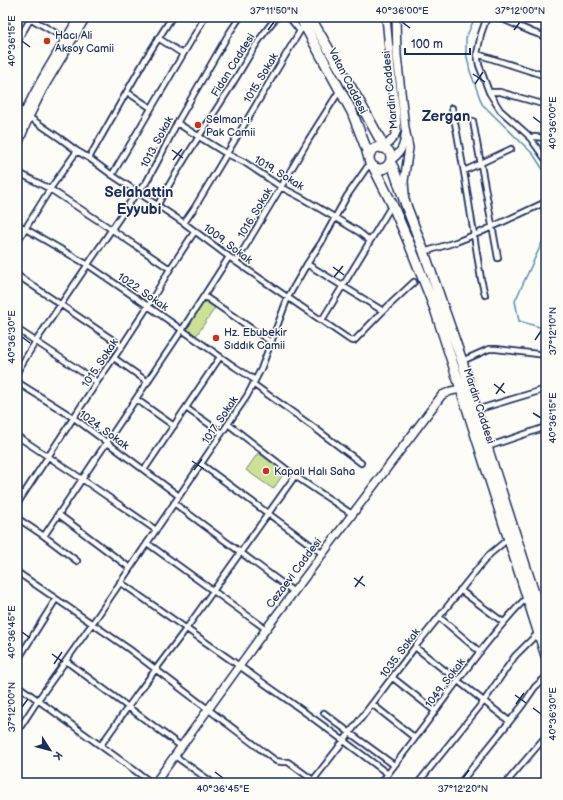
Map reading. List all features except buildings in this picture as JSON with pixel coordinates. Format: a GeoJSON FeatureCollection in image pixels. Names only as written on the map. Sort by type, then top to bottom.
{"type":"FeatureCollection","features":[{"type":"Feature","properties":{"kind":"highway","name":"Vatan Caddesi"},"geometry":{"type":"LineString","coordinates":[[300,17],[303,28],[352,112],[371,163]]}},
{"type":"Feature","properties":{"kind":"highway","name":"Vatan Caddesi"},"geometry":{"type":"LineString","coordinates":[[310,17],[378,134],[383,148]]}},
{"type":"Feature","properties":{"kind":"highway","name":"Mardin Caddesi"},"geometry":{"type":"LineString","coordinates":[[542,632],[527,597],[435,309],[392,204],[371,163],[370,152],[376,148],[383,148],[389,152],[390,161],[462,361],[542,632],[546,656]]}},
{"type":"Feature","properties":{"kind":"highway"},"geometry":{"type":"LineString","coordinates":[[371,163],[381,169],[388,166],[390,161]]}},
{"type":"Feature","properties":{"kind":"street"},"geometry":{"type":"LineString","coordinates":[[17,130],[45,73],[79,17]]}},
{"type":"Feature","properties":{"kind":"street"},"geometry":{"type":"LineString","coordinates":[[17,147],[26,114],[43,89],[86,17]]}},
{"type":"Feature","properties":{"kind":"street"},"geometry":{"type":"LineString","coordinates":[[89,158],[146,58],[172,17]]}},
{"type":"Feature","properties":{"kind":"street"},"geometry":{"type":"LineString","coordinates":[[112,175],[205,17]]}},
{"type":"Feature","properties":{"kind":"street","name":"1013. Sokak"},"geometry":{"type":"LineString","coordinates":[[17,372],[60,304],[137,192],[146,182],[177,123],[240,17]]}},
{"type":"Feature","properties":{"kind":"street","name":"Fidan Caddesi"},"geometry":{"type":"LineString","coordinates":[[157,206],[241,67],[266,29],[277,17]]}},
{"type":"Feature","properties":{"kind":"street"},"geometry":{"type":"LineString","coordinates":[[289,17],[303,28]]}},
{"type":"Feature","properties":{"kind":"street","name":"Mardin Caddesi"},"geometry":{"type":"LineString","coordinates":[[383,148],[394,137],[397,130],[386,17]]}},
{"type":"Feature","properties":{"kind":"street","name":"Mardin Caddesi"},"geometry":{"type":"LineString","coordinates":[[396,17],[397,55],[405,128],[409,148],[404,181],[407,208]]}},
{"type":"Feature","properties":{"kind":"street"},"geometry":{"type":"LineString","coordinates":[[487,17],[481,34],[477,54],[479,65],[489,92],[500,110],[519,126],[546,160]]}},
{"type":"Feature","properties":{"kind":"street"},"geometry":{"type":"LineString","coordinates":[[498,17],[546,37]]}},
{"type":"Feature","properties":{"kind":"street"},"geometry":{"type":"LineString","coordinates":[[17,42],[30,18],[66,38]]}},
{"type":"Feature","properties":{"kind":"street","name":"1015. Sokak"},"geometry":{"type":"LineString","coordinates":[[184,223],[303,28]]}},
{"type":"Feature","properties":{"kind":"street"},"geometry":{"type":"LineString","coordinates":[[158,38],[183,54]]}},
{"type":"Feature","properties":{"kind":"street"},"geometry":{"type":"LineString","coordinates":[[477,54],[546,76]]}},
{"type":"Feature","properties":{"kind":"street","name":"1016. Sokak"},"geometry":{"type":"LineString","coordinates":[[236,262],[340,90]]}},
{"type":"Feature","properties":{"kind":"street"},"geometry":{"type":"LineString","coordinates":[[127,92],[152,108]]}},
{"type":"Feature","properties":{"kind":"street"},"geometry":{"type":"LineString","coordinates":[[489,92],[500,92],[546,105]]}},
{"type":"Feature","properties":{"kind":"street","name":"1009. Sokak"},"geometry":{"type":"LineString","coordinates":[[17,108],[350,340],[354,340],[414,282]]}},
{"type":"Feature","properties":{"kind":"street"},"geometry":{"type":"LineString","coordinates":[[452,108],[485,295]]}},
{"type":"Feature","properties":{"kind":"street"},"geometry":{"type":"LineString","coordinates":[[474,121],[498,258]]}},
{"type":"Feature","properties":{"kind":"street","name":"1019. Sokak"},"geometry":{"type":"LineString","coordinates":[[177,123],[227,154],[244,162],[281,187],[359,232],[370,241]]}},
{"type":"Feature","properties":{"kind":"street"},"geometry":{"type":"LineString","coordinates":[[390,161],[398,155],[403,147],[405,140],[405,128]]}},
{"type":"Feature","properties":{"kind":"street"},"geometry":{"type":"LineString","coordinates":[[529,137],[546,138]]}},
{"type":"Feature","properties":{"kind":"street"},"geometry":{"type":"LineString","coordinates":[[464,171],[510,149]]}},
{"type":"Feature","properties":{"kind":"street"},"geometry":{"type":"LineString","coordinates":[[17,242],[50,189],[77,151]]}},
{"type":"Feature","properties":{"kind":"street","name":"1017. Sokak"},"geometry":{"type":"LineString","coordinates":[[17,732],[247,396],[261,369],[288,297],[306,264],[321,243],[347,196],[371,163]]}},
{"type":"Feature","properties":{"kind":"street"},"geometry":{"type":"LineString","coordinates":[[17,172],[50,189],[170,269]]}},
{"type":"Feature","properties":{"kind":"street"},"geometry":{"type":"LineString","coordinates":[[424,252],[479,233],[546,202]]}},
{"type":"Feature","properties":{"kind":"street"},"geometry":{"type":"LineString","coordinates":[[322,320],[392,204]]}},
{"type":"Feature","properties":{"kind":"street","name":"1022. Sokak"},"geometry":{"type":"LineString","coordinates":[[17,224],[88,265],[148,306],[235,367],[361,463]]}},
{"type":"Feature","properties":{"kind":"street","name":"1015. Sokak"},"geometry":{"type":"LineString","coordinates":[[17,504],[122,346],[195,231]]}},
{"type":"Feature","properties":{"kind":"street"},"geometry":{"type":"LineString","coordinates":[[44,536],[106,442],[148,382],[229,257]]}},
{"type":"Feature","properties":{"kind":"street"},"geometry":{"type":"LineString","coordinates":[[306,264],[383,311]]}},
{"type":"Feature","properties":{"kind":"street"},"geometry":{"type":"LineString","coordinates":[[17,275],[122,346]]}},
{"type":"Feature","properties":{"kind":"street"},"geometry":{"type":"LineString","coordinates":[[204,296],[272,342]]}},
{"type":"Feature","properties":{"kind":"street"},"geometry":{"type":"LineString","coordinates":[[17,329],[97,382]]}},
{"type":"Feature","properties":{"kind":"street"},"geometry":{"type":"LineString","coordinates":[[462,361],[489,349],[546,355]]}},
{"type":"Feature","properties":{"kind":"street"},"geometry":{"type":"LineString","coordinates":[[144,470],[220,357]]}},
{"type":"Feature","properties":{"kind":"street"},"geometry":{"type":"LineString","coordinates":[[114,358],[148,382]]}},
{"type":"Feature","properties":{"kind":"street","name":"1024. Sokak"},"geometry":{"type":"LineString","coordinates":[[17,382],[74,418],[179,496]]}},
{"type":"Feature","properties":{"kind":"street","name":"Cezaevi Caddesi"},"geometry":{"type":"LineString","coordinates":[[154,783],[182,747],[266,629],[442,395],[461,389]]}},
{"type":"Feature","properties":{"kind":"street"},"geometry":{"type":"LineString","coordinates":[[476,410],[546,389]]}},
{"type":"Feature","properties":{"kind":"street"},"geometry":{"type":"LineString","coordinates":[[136,399],[174,426]]}},
{"type":"Feature","properties":{"kind":"street"},"geometry":{"type":"LineString","coordinates":[[186,408],[222,433]]}},
{"type":"Feature","properties":{"kind":"street"},"geometry":{"type":"LineString","coordinates":[[228,424],[295,476],[352,514]]}},
{"type":"Feature","properties":{"kind":"street"},"geometry":{"type":"LineString","coordinates":[[487,447],[546,427]]}},
{"type":"Feature","properties":{"kind":"street"},"geometry":{"type":"LineString","coordinates":[[17,436],[49,456],[156,530]]}},
{"type":"Feature","properties":{"kind":"street"},"geometry":{"type":"LineString","coordinates":[[201,464],[322,554]]}},
{"type":"Feature","properties":{"kind":"street"},"geometry":{"type":"LineString","coordinates":[[100,745],[186,629],[295,476]]}},
{"type":"Feature","properties":{"kind":"street"},"geometry":{"type":"LineString","coordinates":[[17,490],[23,494]]}},
{"type":"Feature","properties":{"kind":"street"},"geometry":{"type":"LineString","coordinates":[[174,503],[294,592]]}},
{"type":"Feature","properties":{"kind":"street"},"geometry":{"type":"LineString","coordinates":[[58,514],[130,568]]}},
{"type":"Feature","properties":{"kind":"street"},"geometry":{"type":"LineString","coordinates":[[17,518],[77,561]]}},
{"type":"Feature","properties":{"kind":"street","name":"1035. Sokak"},"geometry":{"type":"LineString","coordinates":[[314,782],[415,647],[460,590],[490,554],[509,539]]}},
{"type":"Feature","properties":{"kind":"street"},"geometry":{"type":"LineString","coordinates":[[147,543],[266,629]]}},
{"type":"Feature","properties":{"kind":"street"},"geometry":{"type":"LineString","coordinates":[[17,579],[19,573],[129,649],[276,761],[288,762],[314,782]]}},
{"type":"Feature","properties":{"kind":"street"},"geometry":{"type":"LineString","coordinates":[[120,582],[344,741],[388,774]]}},
{"type":"Feature","properties":{"kind":"street"},"geometry":{"type":"LineString","coordinates":[[460,590],[503,622]]}},
{"type":"Feature","properties":{"kind":"street","name":"1049. Sokak"},"geometry":{"type":"LineString","coordinates":[[381,783],[503,622],[527,597]]}},
{"type":"Feature","properties":{"kind":"street"},"geometry":{"type":"LineString","coordinates":[[17,661],[56,599]]}},
{"type":"Feature","properties":{"kind":"street"},"geometry":{"type":"LineString","coordinates":[[439,617],[480,652]]}},
{"type":"Feature","properties":{"kind":"street"},"geometry":{"type":"LineString","coordinates":[[419,783],[484,701],[515,656],[542,632]]}},
{"type":"Feature","properties":{"kind":"street"},"geometry":{"type":"LineString","coordinates":[[415,647],[509,721]]}},
{"type":"Feature","properties":{"kind":"street"},"geometry":{"type":"LineString","coordinates":[[66,661],[182,747]]}},
{"type":"Feature","properties":{"kind":"street"},"geometry":{"type":"LineString","coordinates":[[460,783],[522,706],[535,686],[546,677]]}},
{"type":"Feature","properties":{"kind":"street"},"geometry":{"type":"LineString","coordinates":[[393,678],[435,711]]}},
{"type":"Feature","properties":{"kind":"street"},"geometry":{"type":"LineString","coordinates":[[17,684],[154,783]]}},
{"type":"Feature","properties":{"kind":"street"},"geometry":{"type":"LineString","coordinates":[[372,704],[415,738]]}},
{"type":"Feature","properties":{"kind":"street"},"geometry":{"type":"LineString","coordinates":[[324,713],[394,764]]}},
{"type":"Feature","properties":{"kind":"street"},"geometry":{"type":"LineString","coordinates":[[506,783],[546,736]]}},
{"type":"Feature","properties":{"kind":"street"},"geometry":{"type":"LineString","coordinates":[[175,756],[213,783]]}},
{"type":"Feature","properties":{"kind":"green space"},"geometry":{"type":"Polygon","coordinates":[[[205,301],[215,308],[196,336],[186,329],[205,301]]]}},
{"type":"Feature","properties":{"kind":"green space","name":"Kapalı Halı Saha"},"geometry":{"type":"Polygon","coordinates":[[[258,453],[285,472],[273,489],[246,470],[258,453]]]}},
{"type":"Feature","properties":{"kind":"waterway"},"geometry":{"type":"LineString","coordinates":[[475,17],[466,38],[466,52],[470,71],[482,104],[533,154],[546,174]]}},
{"type":"Feature","properties":{"kind":"waterway"},"geometry":{"type":"LineString","coordinates":[[546,234],[515,301],[519,321],[546,329]]}},
{"type":"Feature","properties":{"kind":"place","name":"Hacı Ali Aksoy Camii"},"geometry":{"type":"Point","coordinates":[47,41]}},
{"type":"Feature","properties":{"kind":"place","name":"Selman-ı Pak Camii"},"geometry":{"type":"Point","coordinates":[198,125]}},
{"type":"Feature","properties":{"kind":"place","name":"Hz. Ebubekir Sıddık Camii"},"geometry":{"type":"Point","coordinates":[216,338]}},
{"type":"Feature","properties":{"kind":"place","name":"Kapalı Halı Saha"},"geometry":{"type":"Point","coordinates":[266,471]}},
{"type":"Feature","properties":{"kind":"district","name":"Zergan"},"geometry":{"type":"Point","coordinates":[446,116]}},
{"type":"Feature","properties":{"kind":"district","name":"Selahattin Eyyubi"},"geometry":{"type":"Point","coordinates":[139,200]}}]}
